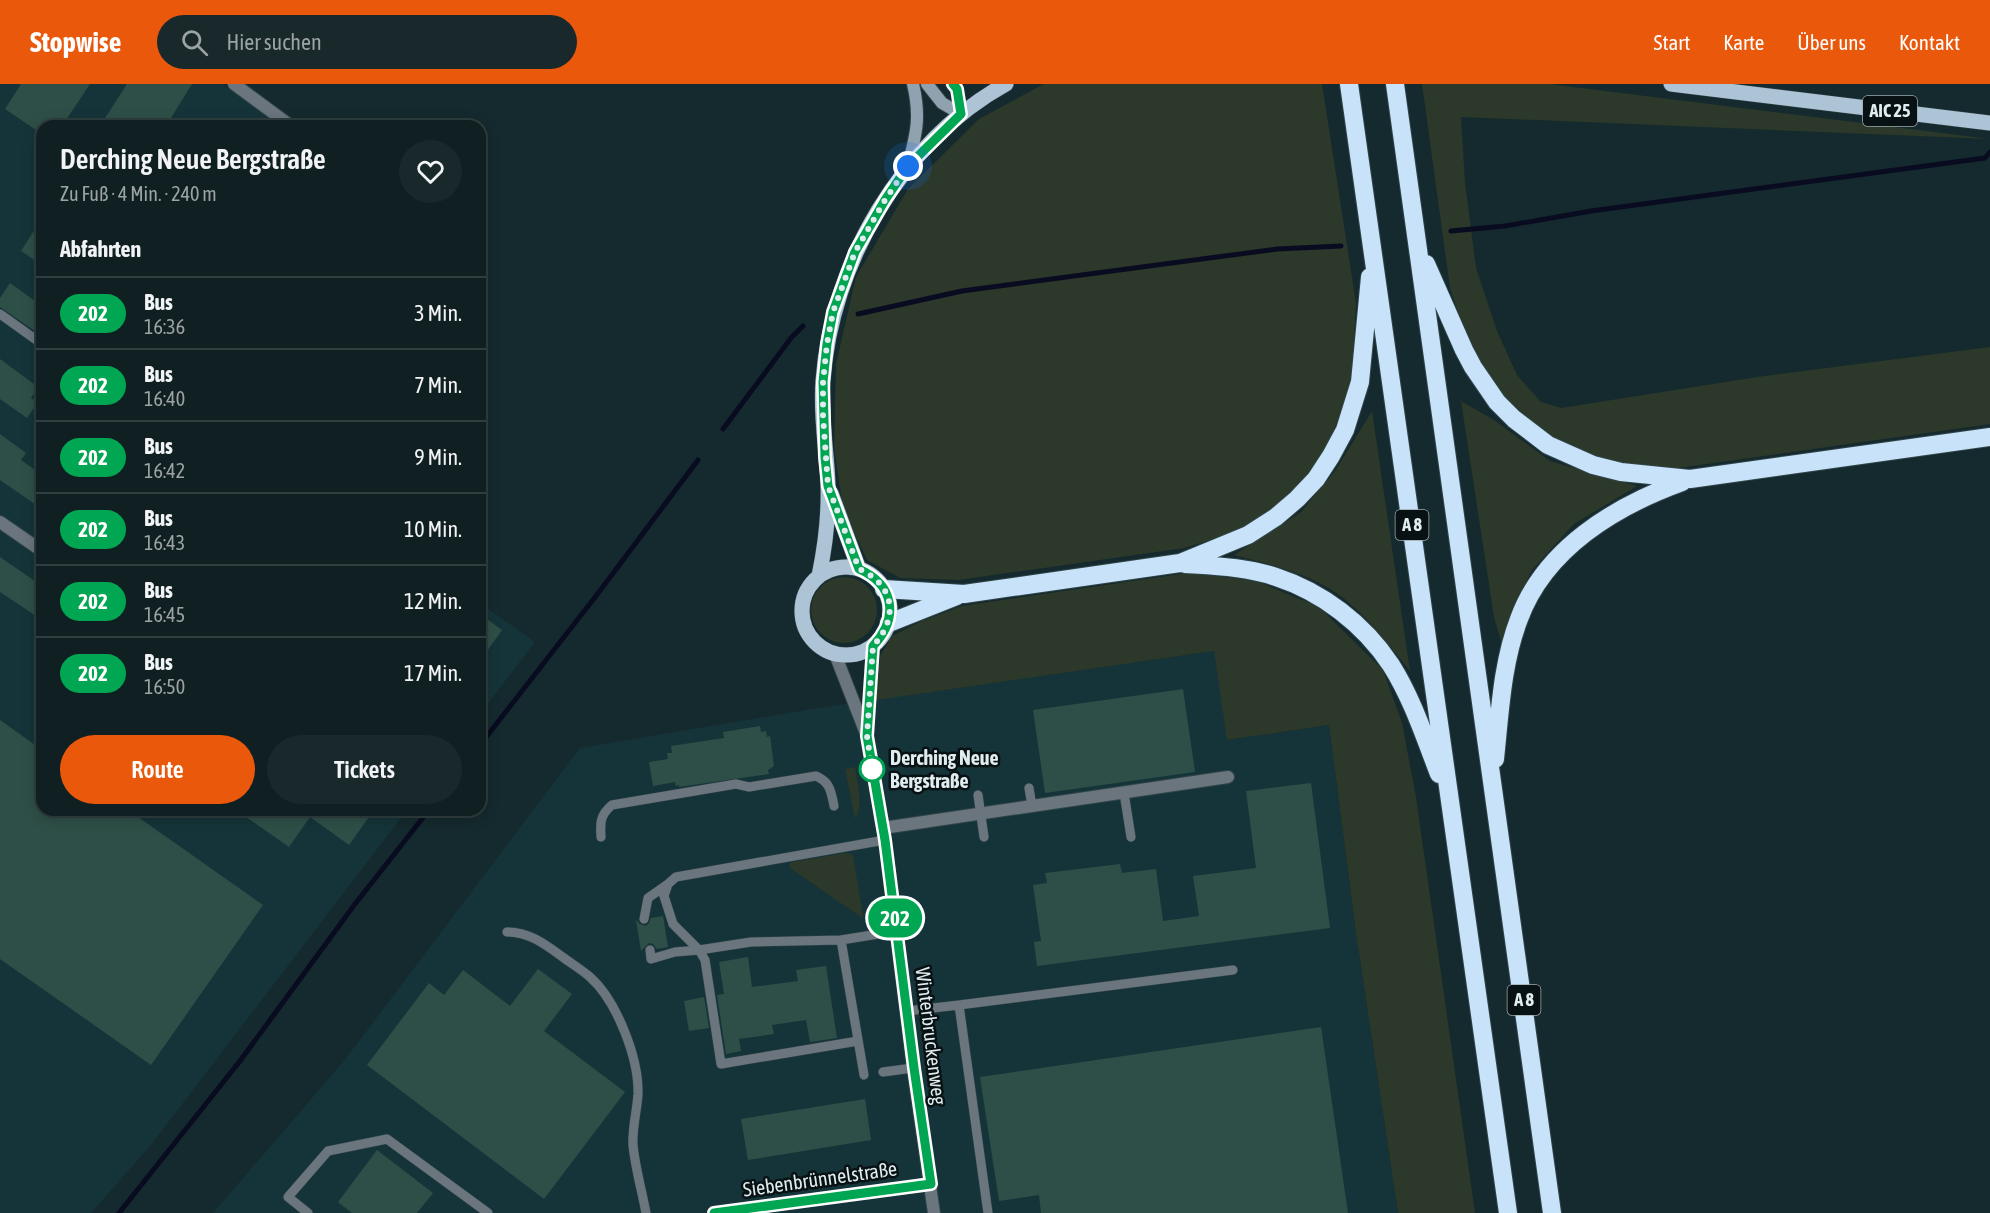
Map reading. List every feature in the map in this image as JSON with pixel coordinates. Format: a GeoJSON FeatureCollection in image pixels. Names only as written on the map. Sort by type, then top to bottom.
{"type":"FeatureCollection","features":[{"type":"Feature","properties":{"kind":"highway","name":"A 8"},"geometry":{"type":"LineString","coordinates":[[1349,84],[1508,1213]]}},
{"type":"Feature","properties":{"kind":"highway","name":"A 8"},"geometry":{"type":"LineString","coordinates":[[1395,84],[1552,1213]]}},
{"type":"Feature","properties":{"kind":"highway"},"geometry":{"type":"LineString","coordinates":[[1416,240],[1473,367],[1497,402],[1514,419],[1548,445],[1593,465],[1641,475],[1690,479]]}},
{"type":"Feature","properties":{"kind":"highway"},"geometry":{"type":"LineString","coordinates":[[1180,563],[1248,535],[1276,517],[1297,500],[1316,479],[1331,456],[1345,430],[1360,382],[1373,247]]}},
{"type":"Feature","properties":{"kind":"highway"},"geometry":{"type":"LineString","coordinates":[[1492,787],[1506,668],[1519,618],[1532,591],[1567,549],[1593,526],[1652,493],[1690,479],[1990,437]]}},
{"type":"Feature","properties":{"kind":"highway"},"geometry":{"type":"LineString","coordinates":[[884,589],[964,594],[1180,563],[1236,568],[1275,576],[1321,598],[1349,618],[1377,647],[1399,679],[1418,718],[1450,803]]}},
{"type":"Feature","properties":{"kind":"highway"},"geometry":{"type":"LineString","coordinates":[[889,622],[964,594]]}},
{"type":"Feature","properties":{"kind":"main road"},"geometry":{"type":"LineString","coordinates":[[908,166],[918,128],[914,84]]}},
{"type":"Feature","properties":{"kind":"main road"},"geometry":{"type":"LineString","coordinates":[[927,84],[942,102],[961,114]]}},
{"type":"Feature","properties":{"kind":"main road"},"geometry":{"type":"LineString","coordinates":[[952,84],[957,89],[961,114]]}},
{"type":"Feature","properties":{"kind":"main road"},"geometry":{"type":"LineString","coordinates":[[819,576],[824,552],[828,486],[823,416],[823,382],[827,344],[833,312],[855,252],[908,166],[961,114],[1006,84]]}},
{"type":"Feature","properties":{"kind":"main road","name":"AIC 25"},"geometry":{"type":"LineString","coordinates":[[1671,84],[1990,123]]}},
{"type":"Feature","properties":{"kind":"main road"},"geometry":{"type":"LineString","coordinates":[[828,486],[859,569]]}},
{"type":"Feature","properties":{"kind":"main road"},"geometry":{"type":"LineString","coordinates":[[832,569],[859,569],[869,573],[884,589],[889,600],[889,622],[883,636],[873,646],[861,653],[848,656],[835,654],[822,649],[811,639],[804,627],[801,613],[803,598],[810,585],[819,576],[832,569]]}},
{"type":"Feature","properties":{"kind":"street"},"geometry":{"type":"LineString","coordinates":[[234,84],[283,120]]}},
{"type":"Feature","properties":{"kind":"street"},"geometry":{"type":"LineString","coordinates":[[0,522],[36,547]]}},
{"type":"Feature","properties":{"kind":"street","name":"Winterbruckenweg"},"geometry":{"type":"LineString","coordinates":[[867,736],[873,646]]}},
{"type":"Feature","properties":{"kind":"street","name":"Winterbruckenweg"},"geometry":{"type":"LineString","coordinates":[[835,654],[867,736],[884,834],[934,1213]]}},
{"type":"Feature","properties":{"kind":"street"},"geometry":{"type":"LineString","coordinates":[[884,834],[981,814],[1228,777]]}},
{"type":"Feature","properties":{"kind":"street","name":"Siebenbrünnelstraße"},"geometry":{"type":"LineString","coordinates":[[714,1213],[931,1184]]}},
{"type":"Feature","properties":{"kind":"lane"},"geometry":{"type":"LineString","coordinates":[[0,314],[36,340]]}},
{"type":"Feature","properties":{"kind":"lane"},"geometry":{"type":"LineString","coordinates":[[601,837],[600,821],[604,812],[612,805],[736,784],[749,787],[816,776],[830,786],[834,806]]}},
{"type":"Feature","properties":{"kind":"lane"},"geometry":{"type":"LineString","coordinates":[[1029,788],[1032,806]]}},
{"type":"Feature","properties":{"kind":"lane"},"geometry":{"type":"LineString","coordinates":[[1124,793],[1131,837]]}},
{"type":"Feature","properties":{"kind":"lane"},"geometry":{"type":"LineString","coordinates":[[978,795],[984,837]]}},
{"type":"Feature","properties":{"kind":"lane"},"geometry":{"type":"LineString","coordinates":[[649,918],[648,898],[676,877],[884,834]]}},
{"type":"Feature","properties":{"kind":"lane"},"geometry":{"type":"LineString","coordinates":[[668,884],[664,896],[673,924],[699,950],[705,960],[721,1064],[858,1041]]}},
{"type":"Feature","properties":{"kind":"lane"},"geometry":{"type":"LineString","coordinates":[[656,952],[699,950],[751,942],[841,940],[897,931]]}},
{"type":"Feature","properties":{"kind":"lane"},"geometry":{"type":"LineString","coordinates":[[507,932],[519,932],[539,940],[591,978],[613,1008],[625,1033],[635,1068],[638,1093],[633,1147],[646,1213]]}},
{"type":"Feature","properties":{"kind":"lane"},"geometry":{"type":"LineString","coordinates":[[841,940],[864,1075]]}},
{"type":"Feature","properties":{"kind":"lane"},"geometry":{"type":"LineString","coordinates":[[907,1011],[1233,970]]}},
{"type":"Feature","properties":{"kind":"lane"},"geometry":{"type":"LineString","coordinates":[[959,1005],[988,1213]]}},
{"type":"Feature","properties":{"kind":"lane"},"geometry":{"type":"LineString","coordinates":[[883,1072],[914,1068]]}},
{"type":"Feature","properties":{"kind":"lane"},"geometry":{"type":"LineString","coordinates":[[308,1213],[288,1197],[328,1151],[387,1139],[488,1213]]}},
{"type":"Feature","properties":{"kind":"shaded area"},"geometry":{"type":"Polygon","coordinates":[[[0,84],[222,84],[271,120],[36,120],[36,816],[402,816],[150,1146],[91,1213],[0,1213],[0,84]]]}},
{"type":"Feature","properties":{"kind":"shaded area"},"geometry":{"type":"Polygon","coordinates":[[[486,607],[535,642],[486,706],[486,607]]]}},
{"type":"Feature","properties":{"kind":"shaded area"},"geometry":{"type":"Polygon","coordinates":[[[1214,651],[1228,740],[1329,725],[1356,933],[1398,1213],[213,1213],[344,1061],[580,748],[818,708],[1214,651]]]}},
{"type":"Feature","properties":{"kind":"green space"},"geometry":{"type":"Polygon","coordinates":[[[1044,84],[1322,84],[1356,303],[1352,386],[1323,456],[1288,497],[1241,531],[1184,548],[959,580],[900,578],[867,560],[843,509],[834,447],[836,364],[856,277],[908,189],[979,119],[1044,84]]]}},
{"type":"Feature","properties":{"kind":"green space"},"geometry":{"type":"Polygon","coordinates":[[[1422,84],[1549,84],[1990,139],[1461,117],[1465,183],[1476,268],[1497,331],[1517,375],[1541,402],[1561,408],[1757,377],[1990,347],[1990,424],[1657,471],[1607,462],[1547,435],[1504,396],[1469,346],[1450,288],[1422,84]]]}},
{"type":"Feature","properties":{"kind":"green space"},"geometry":{"type":"Polygon","coordinates":[[[1461,401],[1494,420],[1550,461],[1637,486],[1574,524],[1532,570],[1514,606],[1502,645],[1494,617],[1461,401]]]}},
{"type":"Feature","properties":{"kind":"green space"},"geometry":{"type":"Polygon","coordinates":[[[1372,411],[1410,671],[1365,618],[1336,593],[1294,572],[1234,555],[1301,512],[1335,471],[1372,411]]]}},
{"type":"Feature","properties":{"kind":"green space"},"geometry":{"type":"Polygon","coordinates":[[[1187,573],[1254,580],[1319,607],[1383,670],[1402,723],[1416,797],[1475,1213],[1398,1213],[1356,933],[1329,725],[1227,740],[1214,651],[876,700],[880,656],[892,636],[922,621],[962,606],[1187,573]]]}},
{"type":"Feature","properties":{"kind":"green space"},"geometry":{"type":"Polygon","coordinates":[[[844,577],[857,580],[867,587],[874,597],[877,610],[874,623],[867,633],[857,640],[844,643],[831,640],[821,633],[814,623],[811,610],[814,597],[821,587],[831,580],[844,577]]]}},
{"type":"Feature","properties":{"kind":"green space"},"geometry":{"type":"Polygon","coordinates":[[[855,767],[859,807],[855,819],[845,769],[855,767]]]}},
{"type":"Feature","properties":{"kind":"green space"},"geometry":{"type":"Polygon","coordinates":[[[846,853],[853,855],[863,916],[861,917],[790,868],[789,865],[792,862],[846,853]]]}},
{"type":"Feature","properties":{"kind":"building"},"geometry":{"type":"Polygon","coordinates":[[[21,84],[90,84],[66,120],[36,120],[36,130],[5,109],[21,84]]]}},
{"type":"Feature","properties":{"kind":"building"},"geometry":{"type":"Polygon","coordinates":[[[127,84],[192,84],[170,120],[104,120],[127,84]]]}},
{"type":"Feature","properties":{"kind":"building"},"geometry":{"type":"Polygon","coordinates":[[[36,227],[36,261],[21,251],[36,227]]]}},
{"type":"Feature","properties":{"kind":"building"},"geometry":{"type":"Polygon","coordinates":[[[10,283],[36,302],[36,332],[0,307],[0,298],[10,283]]]}},
{"type":"Feature","properties":{"kind":"building"},"geometry":{"type":"Polygon","coordinates":[[[0,359],[36,386],[31,398],[36,401],[36,405],[27,418],[0,399],[0,359]]]}},
{"type":"Feature","properties":{"kind":"building"},"geometry":{"type":"Polygon","coordinates":[[[0,434],[26,453],[21,460],[36,471],[36,505],[0,480],[0,434]]]}},
{"type":"Feature","properties":{"kind":"building"},"geometry":{"type":"Polygon","coordinates":[[[0,557],[36,582],[36,616],[0,592],[0,557]]]}},
{"type":"Feature","properties":{"kind":"building"},"geometry":{"type":"Polygon","coordinates":[[[486,618],[502,630],[486,653],[486,618]]]}},
{"type":"Feature","properties":{"kind":"building"},"geometry":{"type":"Polygon","coordinates":[[[1183,689],[1195,772],[1045,793],[1033,710],[1183,689]]]}},
{"type":"Feature","properties":{"kind":"building"},"geometry":{"type":"Polygon","coordinates":[[[0,720],[36,746],[36,816],[137,816],[263,905],[151,1065],[0,959],[0,720]]]}},
{"type":"Feature","properties":{"kind":"building"},"geometry":{"type":"Polygon","coordinates":[[[760,726],[761,732],[766,731],[767,737],[770,736],[774,766],[768,770],[769,774],[679,787],[675,782],[653,786],[649,762],[668,759],[667,753],[672,753],[671,746],[724,738],[723,732],[760,726]]]}},
{"type":"Feature","properties":{"kind":"building"},"geometry":{"type":"Polygon","coordinates":[[[1311,783],[1330,928],[1037,966],[1034,942],[1041,941],[1033,885],[1047,883],[1045,873],[1120,864],[1122,873],[1156,869],[1163,921],[1199,916],[1193,876],[1256,868],[1246,791],[1311,783]]]}},
{"type":"Feature","properties":{"kind":"building"},"geometry":{"type":"Polygon","coordinates":[[[245,816],[369,817],[349,845],[310,817],[289,847],[245,816]]]}},
{"type":"Feature","properties":{"kind":"building"},"geometry":{"type":"Polygon","coordinates":[[[663,916],[668,947],[657,949],[649,943],[641,951],[636,920],[646,926],[651,918],[663,916]]]}},
{"type":"Feature","properties":{"kind":"building"},"geometry":{"type":"Polygon","coordinates":[[[748,957],[752,987],[798,981],[796,970],[826,966],[837,1038],[810,1042],[806,1020],[772,1025],[774,1034],[739,1039],[741,1051],[726,1054],[717,995],[724,994],[719,962],[748,957]]]}},
{"type":"Feature","properties":{"kind":"building"},"geometry":{"type":"Polygon","coordinates":[[[538,969],[572,994],[544,1031],[625,1092],[544,1199],[367,1065],[429,983],[444,995],[463,970],[510,1006],[538,969]]]}},
{"type":"Feature","properties":{"kind":"building"},"geometry":{"type":"Polygon","coordinates":[[[704,997],[709,1028],[689,1031],[684,1001],[704,997]]]}},
{"type":"Feature","properties":{"kind":"building"},"geometry":{"type":"Polygon","coordinates":[[[1321,1027],[1348,1213],[1041,1213],[1039,1195],[999,1201],[980,1077],[1321,1027]]]}},
{"type":"Feature","properties":{"kind":"building"},"geometry":{"type":"Polygon","coordinates":[[[865,1099],[871,1140],[748,1160],[741,1119],[865,1099]]]}},
{"type":"Feature","properties":{"kind":"building"},"geometry":{"type":"Polygon","coordinates":[[[377,1150],[433,1193],[417,1213],[352,1213],[338,1202],[377,1150]]]}},
{"type":"Feature","properties":{"kind":"waterway"},"geometry":{"type":"LineString","coordinates":[[1451,231],[1505,226],[1591,211],[1985,158],[1990,152]]}},
{"type":"Feature","properties":{"kind":"waterway"},"geometry":{"type":"LineString","coordinates":[[858,314],[962,291],[1277,249],[1341,246]]}},
{"type":"Feature","properties":{"kind":"waterway"},"geometry":{"type":"LineString","coordinates":[[723,429],[791,338],[803,326]]}},
{"type":"Feature","properties":{"kind":"waterway"},"geometry":{"type":"LineString","coordinates":[[486,737],[698,460]]}},
{"type":"Feature","properties":{"kind":"waterway"},"geometry":{"type":"LineString","coordinates":[[119,1213],[240,1061],[355,904],[424,816]]}},
{"type":"Feature","properties":{"kind":"bus line","name":"202"},"geometry":{"type":"LineString","coordinates":[[714,1213],[931,1184],[885,840],[867,736],[873,646],[883,636],[889,622],[889,600],[878,580],[859,569],[828,486],[823,382],[833,312],[855,252],[908,166],[961,114],[957,89],[953,84]]}},
{"type":"Feature","properties":{"kind":"place","name":"Derching Neue Bergstraße"},"geometry":{"type":"Point","coordinates":[872,769]}},
{"type":"Feature","properties":{"kind":"route"},"geometry":{"type":"LineString","coordinates":[[872,769],[867,736],[873,646],[883,636],[889,622],[889,600],[878,580],[859,569],[828,486],[823,382],[833,312],[855,252],[908,166]]}}]}
